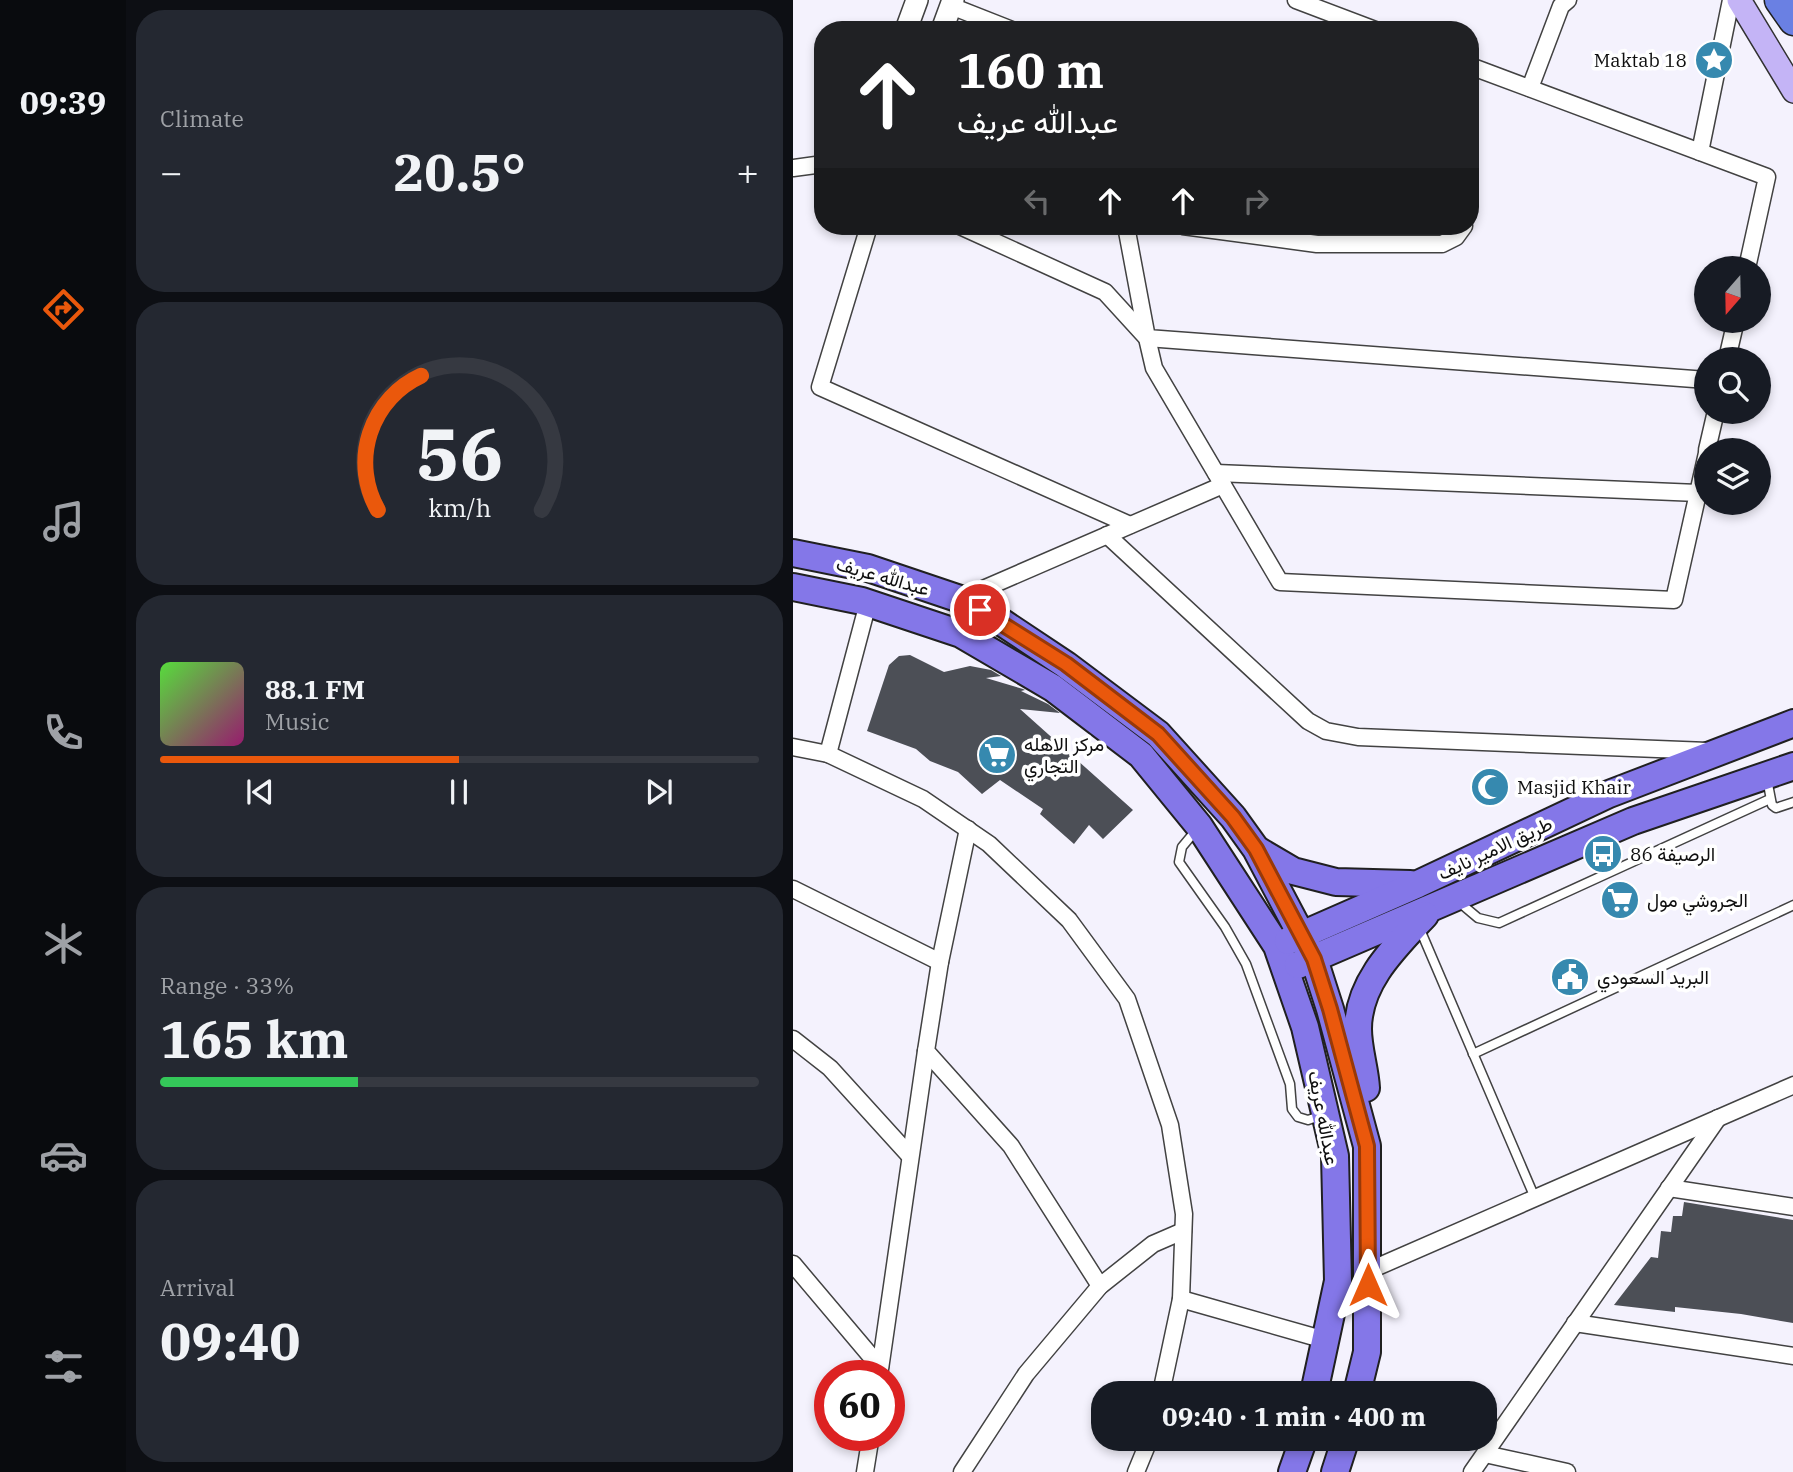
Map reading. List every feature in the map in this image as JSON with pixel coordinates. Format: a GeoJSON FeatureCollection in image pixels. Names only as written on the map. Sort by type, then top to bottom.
{"type":"FeatureCollection","features":[{"type":"Feature","properties":{"kind":"highway"},"geometry":{"type":"LineString","coordinates":[[1780,0],[1793,20]]}},
{"type":"Feature","properties":{"kind":"main road"},"geometry":{"type":"LineString","coordinates":[[1739,0],[1793,92]]}},
{"type":"Feature","properties":{"kind":"main road","name":"عبدالله عريف"},"geometry":{"type":"LineString","coordinates":[[793,553],[868,568],[960,599],[1000,621],[1066,664],[1158,734],[1233,817],[1256,849],[1308,947],[1330,1009],[1367,1146]]}},
{"type":"Feature","properties":{"kind":"main road","name":"عبدالله عريف"},"geometry":{"type":"LineString","coordinates":[[793,587],[868,603],[961,634],[1053,688],[1141,755],[1199,827],[1282,958],[1305,1027],[1335,1156],[1338,1281],[1317,1381]]}},
{"type":"Feature","properties":{"kind":"main road","name":"طريق الامير نايف"},"geometry":{"type":"LineString","coordinates":[[1308,947],[1418,884],[1609,794],[1793,723]]}},
{"type":"Feature","properties":{"kind":"main road","name":"طريق الامير نايف"},"geometry":{"type":"LineString","coordinates":[[1282,958],[1308,947],[1435,909],[1633,821],[1768,787],[1793,766]]}},
{"type":"Feature","properties":{"kind":"main road"},"geometry":{"type":"LineString","coordinates":[[1256,849],[1292,871],[1336,882],[1418,884]]}},
{"type":"Feature","properties":{"kind":"main road"},"geometry":{"type":"LineString","coordinates":[[1360,1381],[1367,1352],[1368,1271],[1366,1083],[1358,1031],[1360,1007],[1376,970],[1435,909]]}},
{"type":"Feature","properties":{"kind":"main road"},"geometry":{"type":"LineString","coordinates":[[1292,1472],[1299,1451]]}},
{"type":"Feature","properties":{"kind":"main road"},"geometry":{"type":"LineString","coordinates":[[1335,1472],[1342,1451]]}},
{"type":"Feature","properties":{"kind":"street"},"geometry":{"type":"LineString","coordinates":[[909,21],[916,0]]}},
{"type":"Feature","properties":{"kind":"street"},"geometry":{"type":"LineString","coordinates":[[1296,0],[1351,21]]}},
{"type":"Feature","properties":{"kind":"street"},"geometry":{"type":"LineString","coordinates":[[1699,152],[1731,0]]}},
{"type":"Feature","properties":{"kind":"street"},"geometry":{"type":"LineString","coordinates":[[1530,88],[1561,2]]}},
{"type":"Feature","properties":{"kind":"street"},"geometry":{"type":"LineString","coordinates":[[945,21],[952,3],[992,21]]}},
{"type":"Feature","properties":{"kind":"street"},"geometry":{"type":"LineString","coordinates":[[1479,69],[1767,177],[1750,256]]}},
{"type":"Feature","properties":{"kind":"street"},"geometry":{"type":"LineString","coordinates":[[793,168],[814,165]]}},
{"type":"Feature","properties":{"kind":"street"},"geometry":{"type":"LineString","coordinates":[[866,235],[820,387],[1130,525]]}},
{"type":"Feature","properties":{"kind":"street"},"geometry":{"type":"LineString","coordinates":[[980,235],[1105,292],[1147,338],[1694,379]]}},
{"type":"Feature","properties":{"kind":"street"},"geometry":{"type":"LineString","coordinates":[[1128,235],[1154,368],[1280,582],[1674,600],[1694,511]]}},
{"type":"Feature","properties":{"kind":"street"},"geometry":{"type":"LineString","coordinates":[[1250,235],[1317,244],[1442,244],[1457,235]]}},
{"type":"Feature","properties":{"kind":"street"},"geometry":{"type":"LineString","coordinates":[[960,599],[1130,525],[1219,479],[1694,493]]}},
{"type":"Feature","properties":{"kind":"street"},"geometry":{"type":"LineString","coordinates":[[1107,535],[1308,721],[1326,732],[1358,737],[1718,751]]}},
{"type":"Feature","properties":{"kind":"street"},"geometry":{"type":"LineString","coordinates":[[828,754],[868,603]]}},
{"type":"Feature","properties":{"kind":"street"},"geometry":{"type":"LineString","coordinates":[[793,747],[828,754],[923,799],[989,844],[1069,920],[1127,999],[1170,1125],[1184,1214],[1180,1299],[1164,1381]]}},
{"type":"Feature","properties":{"kind":"street"},"geometry":{"type":"LineString","coordinates":[[882,1360],[940,962],[968,829]]}},
{"type":"Feature","properties":{"kind":"street"},"geometry":{"type":"LineString","coordinates":[[793,889],[940,962]]}},
{"type":"Feature","properties":{"kind":"street"},"geometry":{"type":"LineString","coordinates":[[793,1039],[830,1068],[910,1156]]}},
{"type":"Feature","properties":{"kind":"street"},"geometry":{"type":"LineString","coordinates":[[926,1051],[1011,1146],[1100,1286]]}},
{"type":"Feature","properties":{"kind":"street"},"geometry":{"type":"LineString","coordinates":[[1368,1271],[1793,1085]]}},
{"type":"Feature","properties":{"kind":"street"},"geometry":{"type":"LineString","coordinates":[[1472,1472],[1718,1118]]}},
{"type":"Feature","properties":{"kind":"street"},"geometry":{"type":"LineString","coordinates":[[1669,1188],[1793,1207]]}},
{"type":"Feature","properties":{"kind":"street"},"geometry":{"type":"LineString","coordinates":[[962,1472],[1026,1374],[1100,1286],[1153,1244],[1183,1231]]}},
{"type":"Feature","properties":{"kind":"street"},"geometry":{"type":"LineString","coordinates":[[793,1264],[871,1360]]}},
{"type":"Feature","properties":{"kind":"street"},"geometry":{"type":"LineString","coordinates":[[1180,1299],[1326,1340]]}},
{"type":"Feature","properties":{"kind":"street"},"geometry":{"type":"LineString","coordinates":[[1575,1323],[1793,1356]]}},
{"type":"Feature","properties":{"kind":"street"},"geometry":{"type":"LineString","coordinates":[[865,1472],[868,1451]]}},
{"type":"Feature","properties":{"kind":"street"},"geometry":{"type":"LineString","coordinates":[[1136,1472],[1145,1451]]}},
{"type":"Feature","properties":{"kind":"street"},"geometry":{"type":"LineString","coordinates":[[1484,1454],[1567,1472]]}},
{"type":"Feature","properties":{"kind":"lane"},"geometry":{"type":"LineString","coordinates":[[1535,1198],[1473,1054],[1435,909],[1499,923],[1768,787],[1772,805],[1776,808],[1793,802]]}},
{"type":"Feature","properties":{"kind":"lane"},"geometry":{"type":"LineString","coordinates":[[1199,827],[1182,846],[1179,862],[1225,927],[1246,964],[1290,1084],[1292,1109],[1298,1117],[1308,1120],[1325,1114]]}},
{"type":"Feature","properties":{"kind":"lane"},"geometry":{"type":"LineString","coordinates":[[1473,1054],[1793,905]]}},
{"type":"Feature","properties":{"kind":"building","name":"مركز الاهله التجاري"},"geometry":{"type":"Polygon","coordinates":[[[910,655],[944,672],[970,666],[991,670],[1001,676],[986,678],[1023,689],[1025,690],[1021,691],[1048,704],[1060,713],[1020,709],[1133,810],[1103,839],[1089,825],[1074,844],[1040,814],[1043,809],[1000,780],[982,794],[958,772],[930,761],[916,749],[867,731],[889,665],[899,656],[910,655]]]}},
{"type":"Feature","properties":{"kind":"building"},"geometry":{"type":"Polygon","coordinates":[[[1684,1202],[1793,1220],[1793,1323],[1675,1307],[1675,1312],[1614,1305],[1651,1257],[1658,1258],[1661,1231],[1671,1232],[1673,1216],[1682,1216],[1684,1202]]]}},
{"type":"Feature","properties":{"kind":"place","name":"Maktab 18"},"geometry":{"type":"Point","coordinates":[1714,60]}},
{"type":"Feature","properties":{"kind":"place","name":"مركز الاهله التجاري"},"geometry":{"type":"Point","coordinates":[997,755]}},
{"type":"Feature","properties":{"kind":"place","name":"Masjid Khair"},"geometry":{"type":"Point","coordinates":[1490,787]}},
{"type":"Feature","properties":{"kind":"place","name":"الرصيفة 86"},"geometry":{"type":"Point","coordinates":[1603,854]}},
{"type":"Feature","properties":{"kind":"place","name":"الجروشي مول"},"geometry":{"type":"Point","coordinates":[1620,900]}},
{"type":"Feature","properties":{"kind":"place","name":"البريد السعودي"},"geometry":{"type":"Point","coordinates":[1570,977]}},
{"type":"Feature","properties":{"kind":"route"},"geometry":{"type":"LineString","coordinates":[[980,610],[1066,664],[1158,734],[1233,817],[1256,849],[1281,892],[1314,959],[1367,1146],[1368,1285]]}}]}
